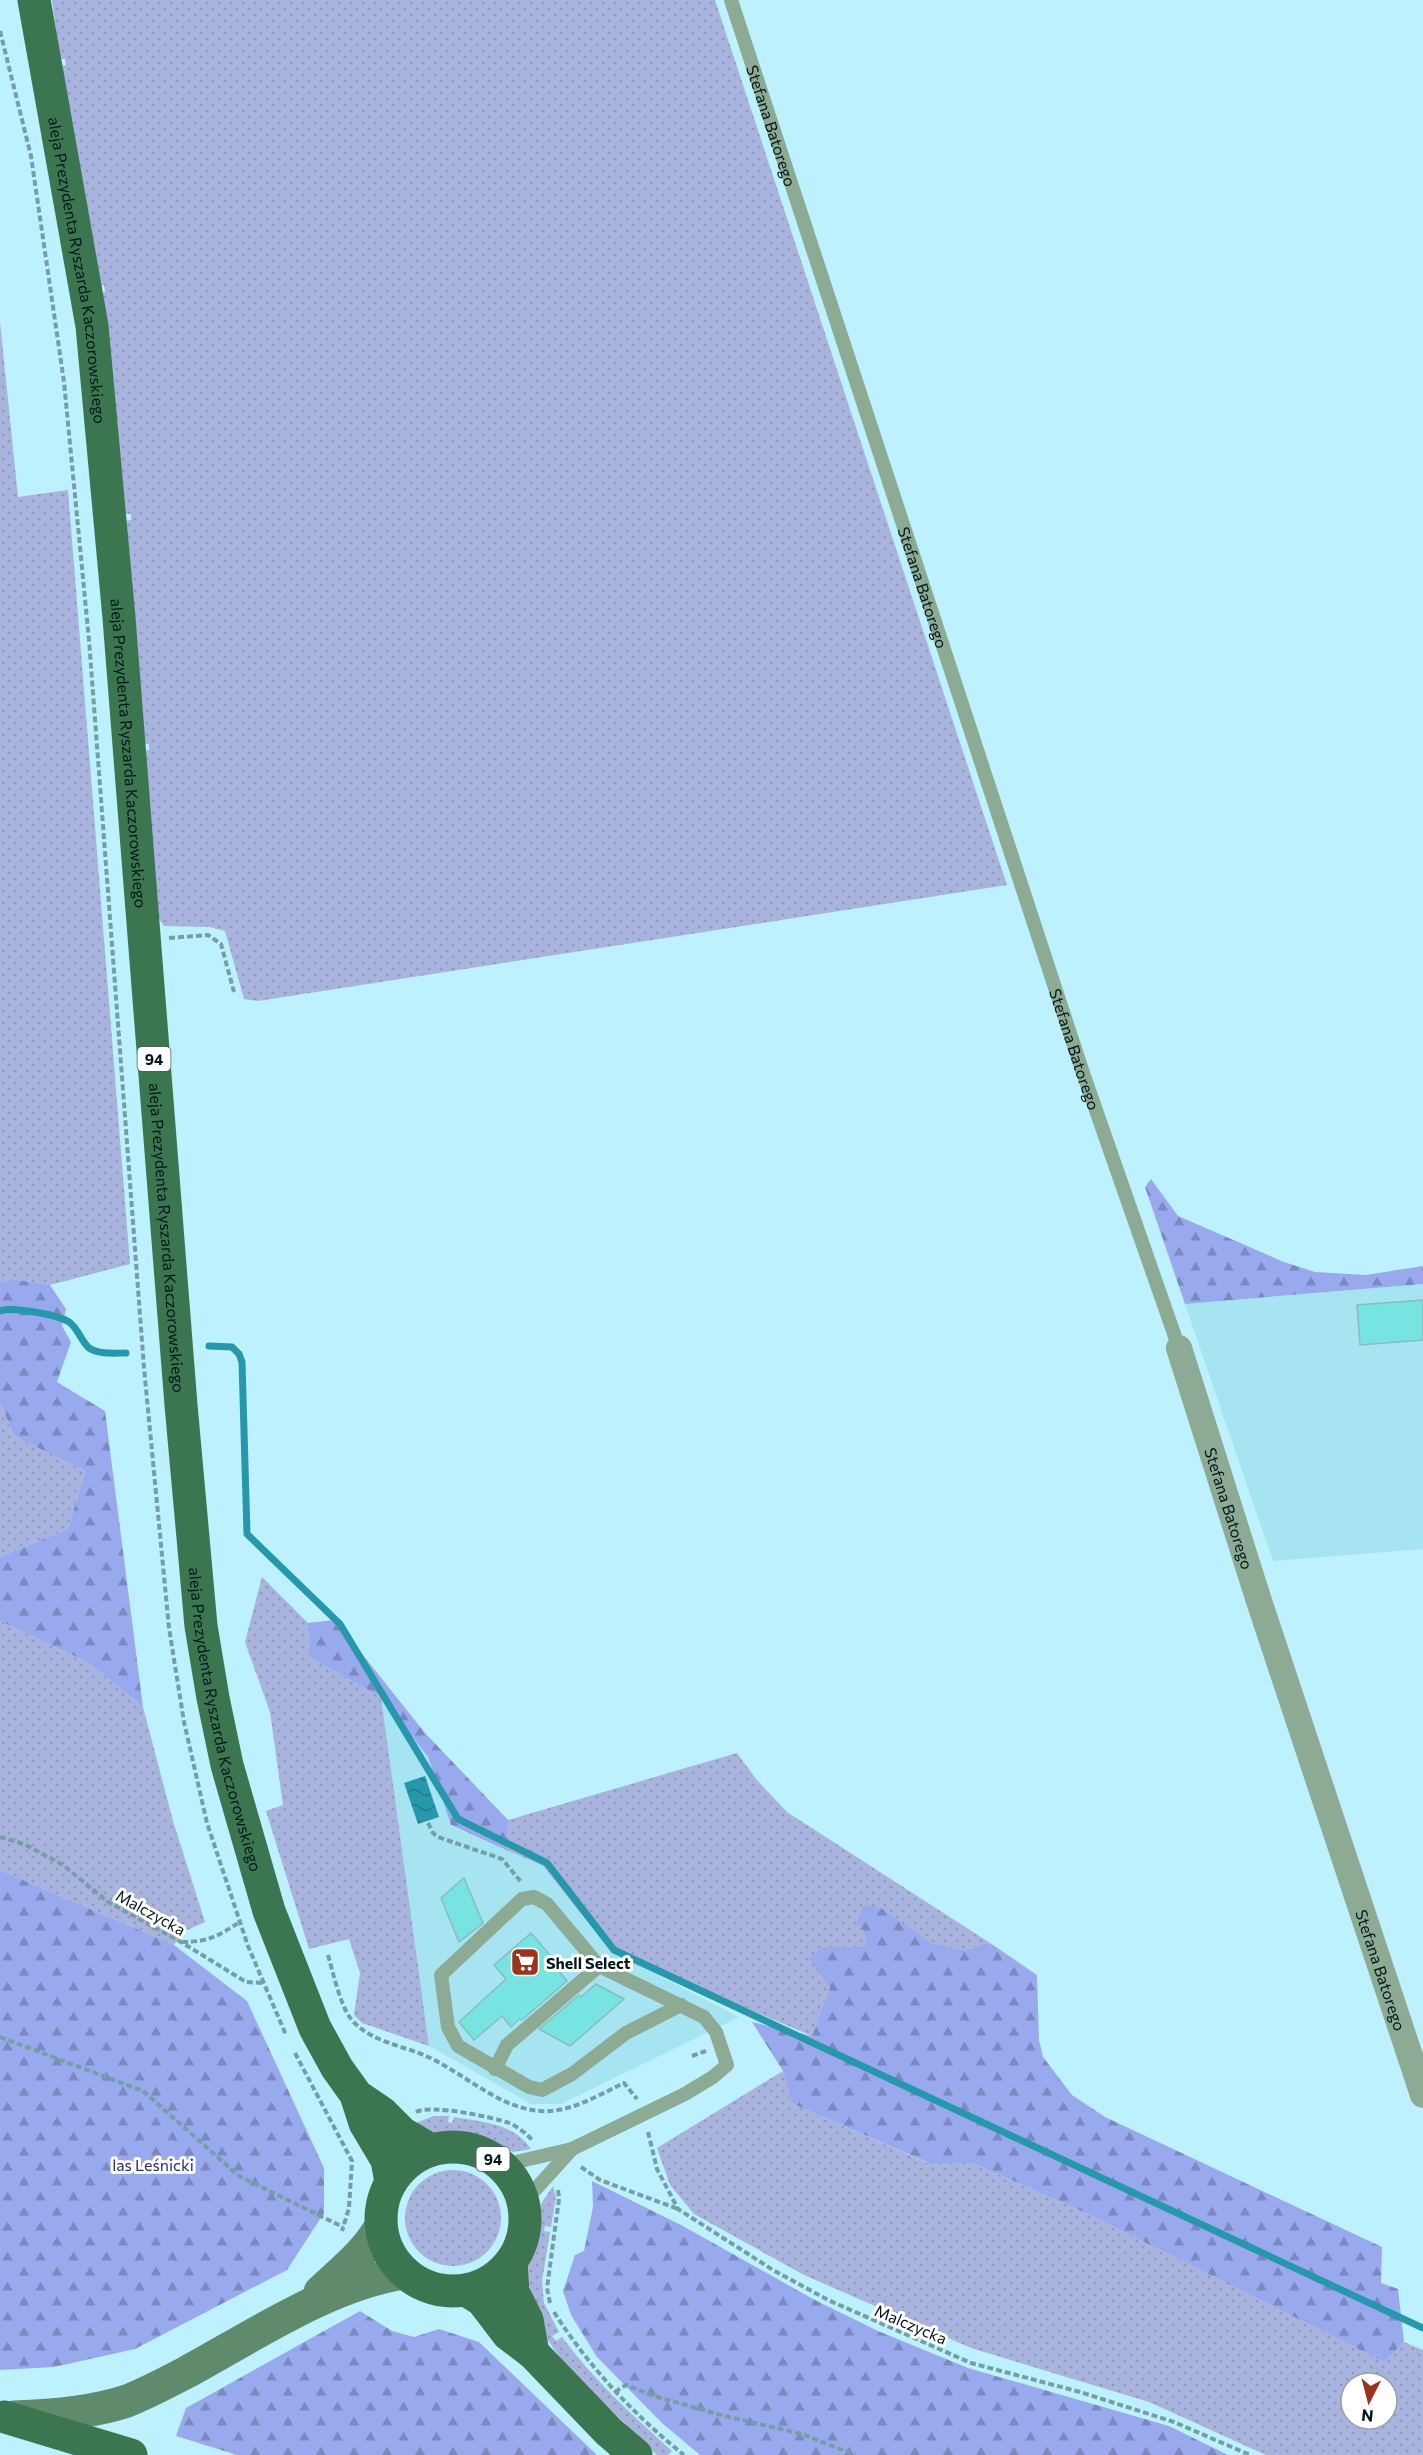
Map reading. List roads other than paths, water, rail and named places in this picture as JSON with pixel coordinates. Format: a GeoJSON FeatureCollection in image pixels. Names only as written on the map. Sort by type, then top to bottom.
{"type":"FeatureCollection","features":[{"type":"Feature","properties":{"kind":"main road","name":"aleja Prezydenta Ryszarda Kaczorowskiego"},"geometry":{"type":"LineString","coordinates":[[34,0],[92,326],[120,630],[201,1626],[227,1765],[269,1911],[315,2028],[337,2068],[357,2096],[365,2123],[387,2160],[391,2181]]}},
{"type":"Feature","properties":{"kind":"main road","name":"aleja Prezydenta Ryszarda Kaczorowskiego"},"geometry":{"type":"LineString","coordinates":[[357,2096],[382,2113],[402,2133],[431,2150]]}},
{"type":"Feature","properties":{"kind":"main road","name":"94"},"geometry":{"type":"LineString","coordinates":[[455,2146],[481,2152],[503,2165],[516,2182],[524,2202],[525,2223],[521,2244],[511,2262],[483,2285],[466,2290],[444,2290],[423,2285],[405,2273],[393,2260],[385,2244],[381,2226],[382,2203],[391,2181],[401,2168],[415,2157],[431,2150],[455,2146]]}},
{"type":"Feature","properties":{"kind":"main road"},"geometry":{"type":"LineString","coordinates":[[305,2306],[357,2259],[370,2245],[381,2226]]}},
{"type":"Feature","properties":{"kind":"main road","name":"94"},"geometry":{"type":"LineString","coordinates":[[511,2262],[513,2292],[527,2320],[533,2353]]}},
{"type":"Feature","properties":{"kind":"main road"},"geometry":{"type":"LineString","coordinates":[[3,2416],[51,2416],[126,2401],[193,2368],[305,2306],[370,2281],[405,2273]]}},
{"type":"Feature","properties":{"kind":"main road"},"geometry":{"type":"LineString","coordinates":[[466,2290],[482,2300],[508,2334],[533,2353],[609,2432],[636,2455]]}},
{"type":"Feature","properties":{"kind":"main road"},"geometry":{"type":"LineString","coordinates":[[3,2416],[131,2455]]}},
{"type":"Feature","properties":{"kind":"street","name":"Stefana Batorego"},"geometry":{"type":"LineString","coordinates":[[1179,1348],[1259,1601],[1423,2095]]}},
{"type":"Feature","properties":{"kind":"lane","name":"Stefana Batorego"},"geometry":{"type":"LineString","coordinates":[[731,0],[1080,1065],[1179,1348]]}},
{"type":"Feature","properties":{"kind":"lane"},"geometry":{"type":"LineString","coordinates":[[503,2165],[572,2149],[685,2094],[713,2077],[727,2065],[712,2025],[704,2017],[681,2005],[599,1966],[547,1904],[534,1897],[522,1899],[441,1976],[448,2026],[458,2046],[495,2069],[529,2087],[542,2091],[572,2074],[626,2033],[681,2005]]}},
{"type":"Feature","properties":{"kind":"lane"},"geometry":{"type":"LineString","coordinates":[[495,2069],[507,2045],[599,1966]]}},
{"type":"Feature","properties":{"kind":"lane"},"geometry":{"type":"LineString","coordinates":[[524,2202],[572,2149]]}},
{"type":"Feature","properties":{"kind":"water"},"geometry":{"type":"Polygon","coordinates":[[[425,1776],[439,1817],[418,1824],[404,1783],[425,1776]]]}},
{"type":"Feature","properties":{"kind":"waterway"},"geometry":{"type":"LineString","coordinates":[[0,1311],[24,1310],[63,1319],[72,1325],[89,1348],[103,1353],[126,1353]]}},
{"type":"Feature","properties":{"kind":"waterway"},"geometry":{"type":"LineString","coordinates":[[209,1346],[232,1347],[239,1354],[242,1362],[247,1534],[340,1624],[458,1819],[547,1863],[614,1950],[1423,2328]]}},
{"type":"Feature","properties":{"kind":"place","name":"Shell Select"},"geometry":{"type":"Point","coordinates":[525,1962]}},
{"type":"Feature","properties":{"kind":"park label","name":"las Leśnicki"},"geometry":{"type":"Point","coordinates":[153,2164]}}]}
